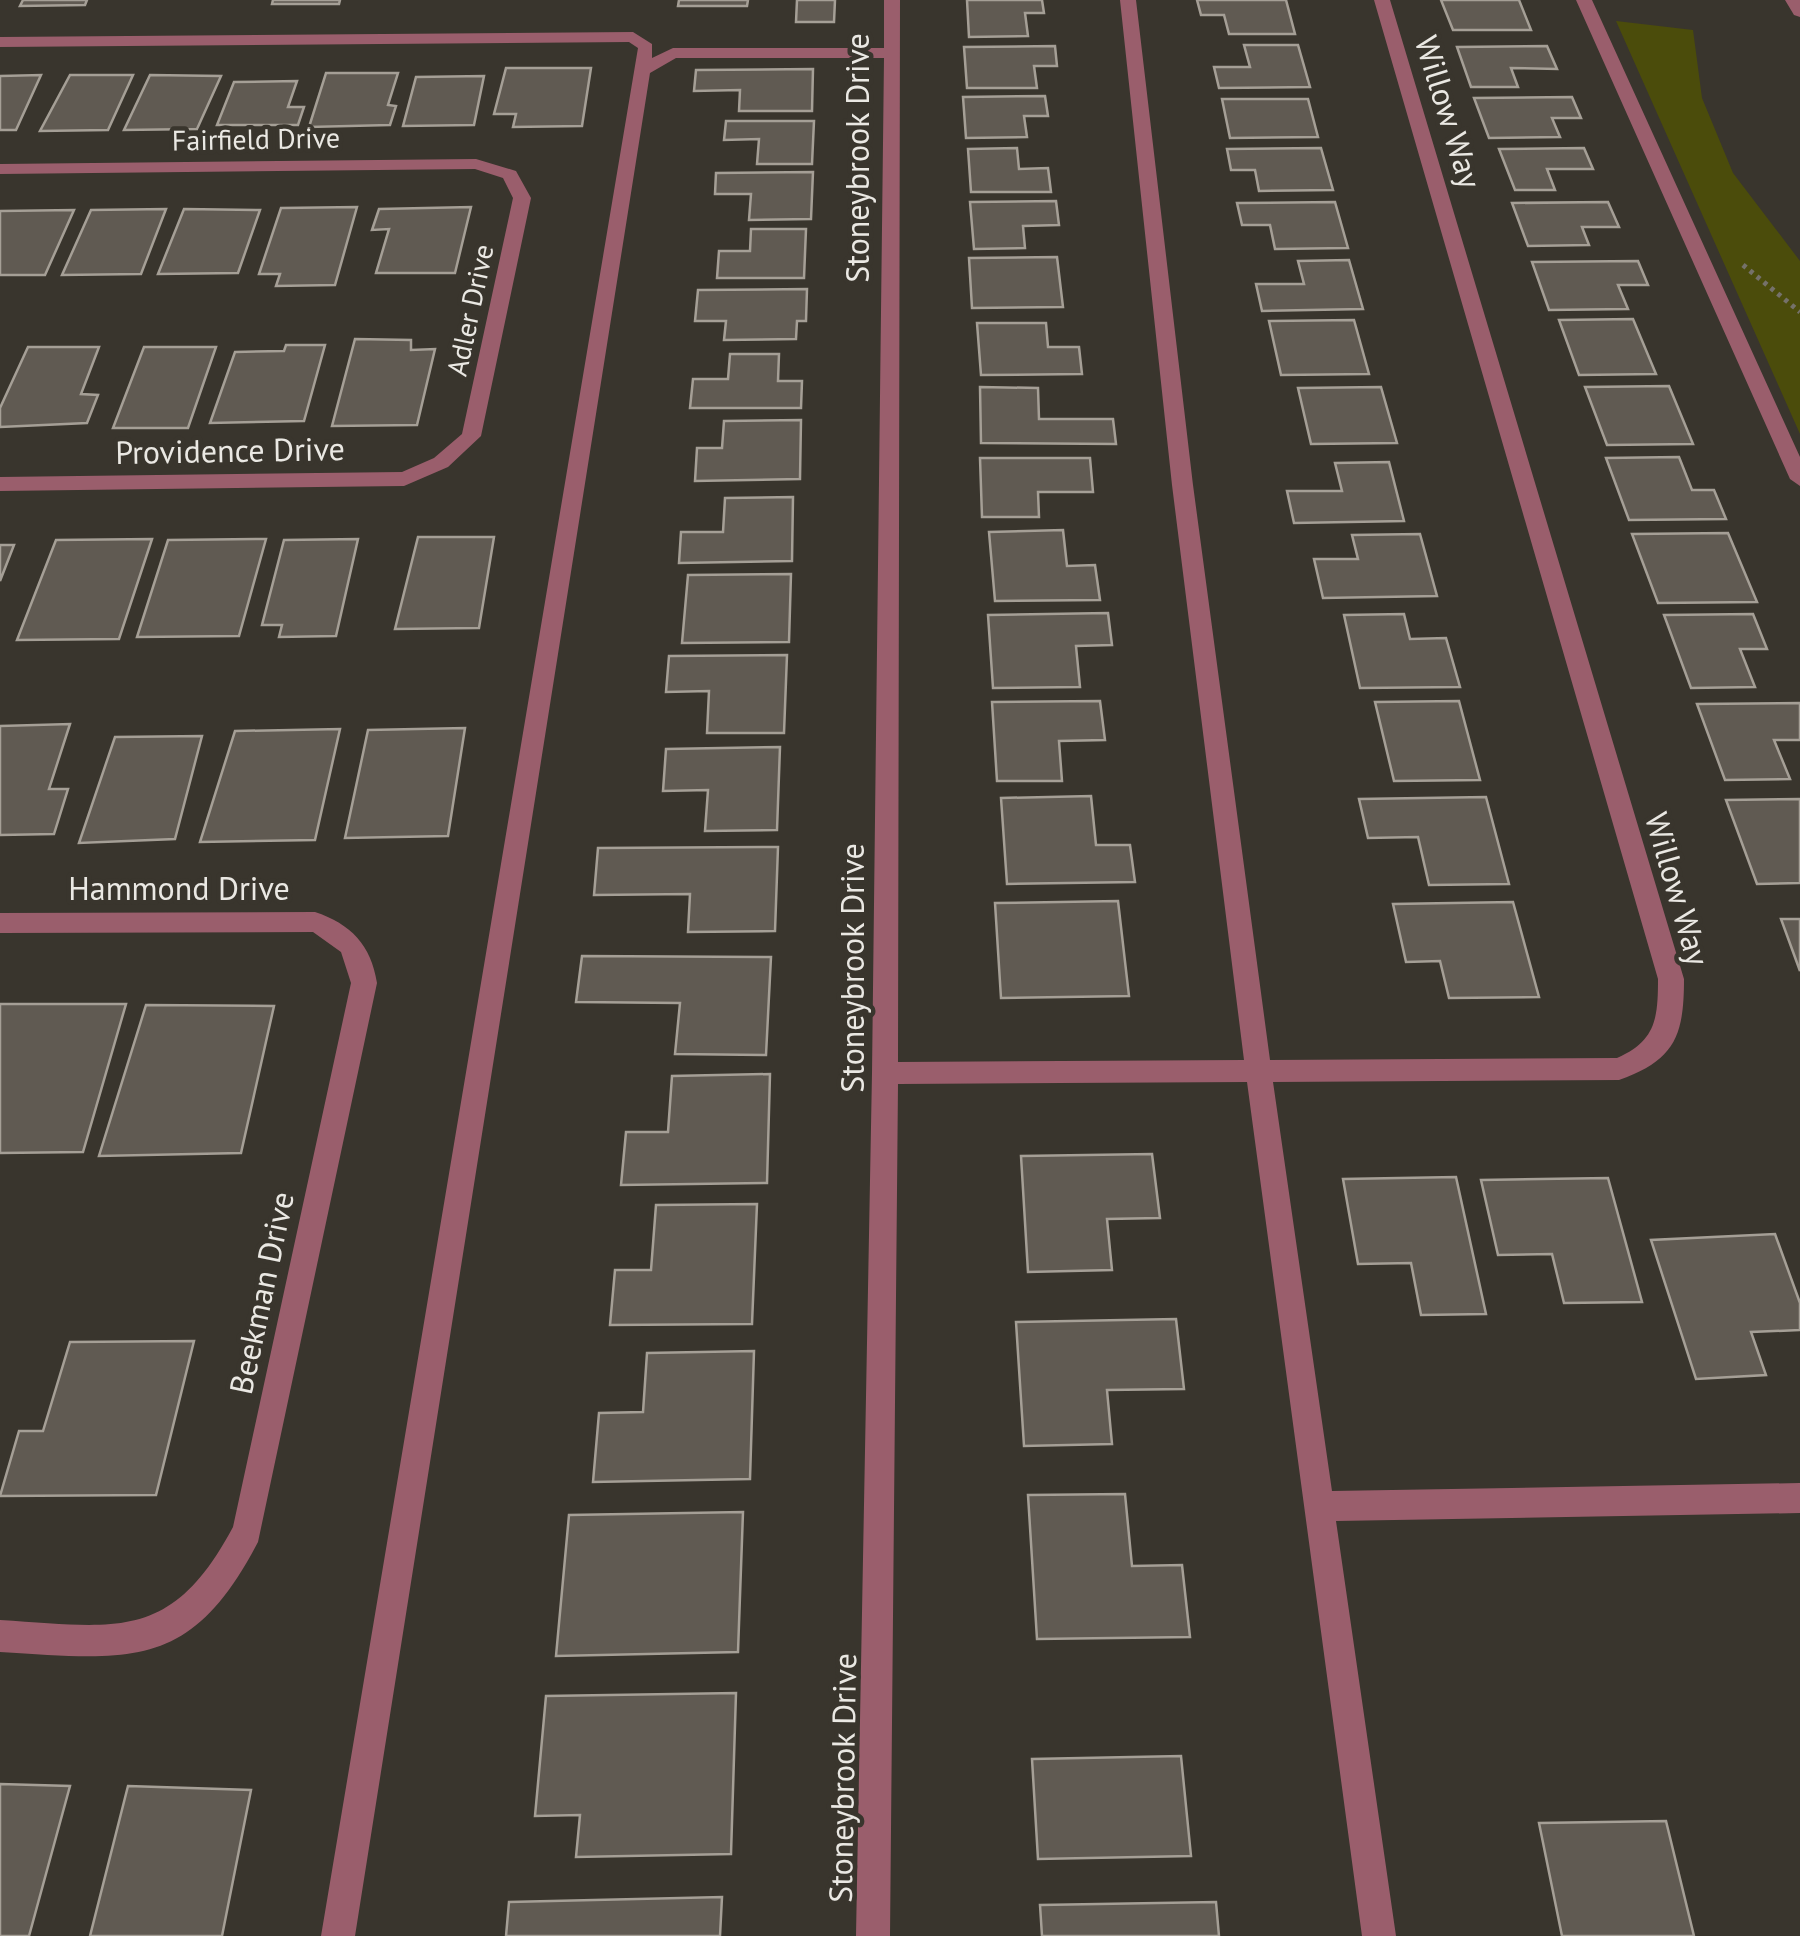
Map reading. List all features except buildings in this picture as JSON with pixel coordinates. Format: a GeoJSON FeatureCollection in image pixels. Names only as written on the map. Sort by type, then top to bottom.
{"type":"FeatureCollection","features":[{"type":"Feature","properties":{"kind":"street","name":"Stoneybrook Drive"},"geometry":{"type":"LineString","coordinates":[[873,1936],[885,1073],[892,0]]}},
{"type":"Feature","properties":{"kind":"street"},"geometry":{"type":"LineString","coordinates":[[1128,0],[1147,188],[1260,1071],[1379,1936]]}},
{"type":"Feature","properties":{"kind":"street","name":"Willow Way"},"geometry":{"type":"LineString","coordinates":[[885,1073],[1620,1069],[1652,1056],[1671,1023],[1671,979],[1382,0]]}},
{"type":"Feature","properties":{"kind":"street"},"geometry":{"type":"LineString","coordinates":[[1584,0],[1800,479]]}},
{"type":"Feature","properties":{"kind":"street"},"geometry":{"type":"LineString","coordinates":[[1793,0],[1800,12]]}},
{"type":"Feature","properties":{"kind":"street"},"geometry":{"type":"LineString","coordinates":[[0,42],[633,37],[646,47],[338,1936]]}},
{"type":"Feature","properties":{"kind":"street"},"geometry":{"type":"LineString","coordinates":[[643,70],[674,53],[891,52]]}},
{"type":"Feature","properties":{"kind":"street","name":"Fairfield Drive"},"geometry":{"type":"LineString","coordinates":[[0,169],[476,164],[510,176]]}},
{"type":"Feature","properties":{"kind":"street","name":"Adler Drive"},"geometry":{"type":"LineString","coordinates":[[456,454],[471,436],[522,198],[510,176]]}},
{"type":"Feature","properties":{"kind":"street","name":"Providence Drive"},"geometry":{"type":"LineString","coordinates":[[0,484],[404,479],[432,470],[456,454]]}},
{"type":"Feature","properties":{"kind":"street","name":"Hammond Drive"},"geometry":{"type":"LineString","coordinates":[[0,923],[291,920],[336,930],[352,944]]}},
{"type":"Feature","properties":{"kind":"street","name":"Beekman Drive"},"geometry":{"type":"LineString","coordinates":[[0,1636],[126,1642],[166,1628],[202,1603],[230,1569],[247,1531],[364,984],[362,962],[352,944]]}},
{"type":"Feature","properties":{"kind":"street"},"geometry":{"type":"LineString","coordinates":[[1320,1506],[1800,1498]]}},
{"type":"Feature","properties":{"kind":"shaded area"},"geometry":{"type":"Polygon","coordinates":[[[1616,21],[1693,30],[1702,98],[1733,173],[1800,261],[1800,434],[1616,21]]]}}]}
